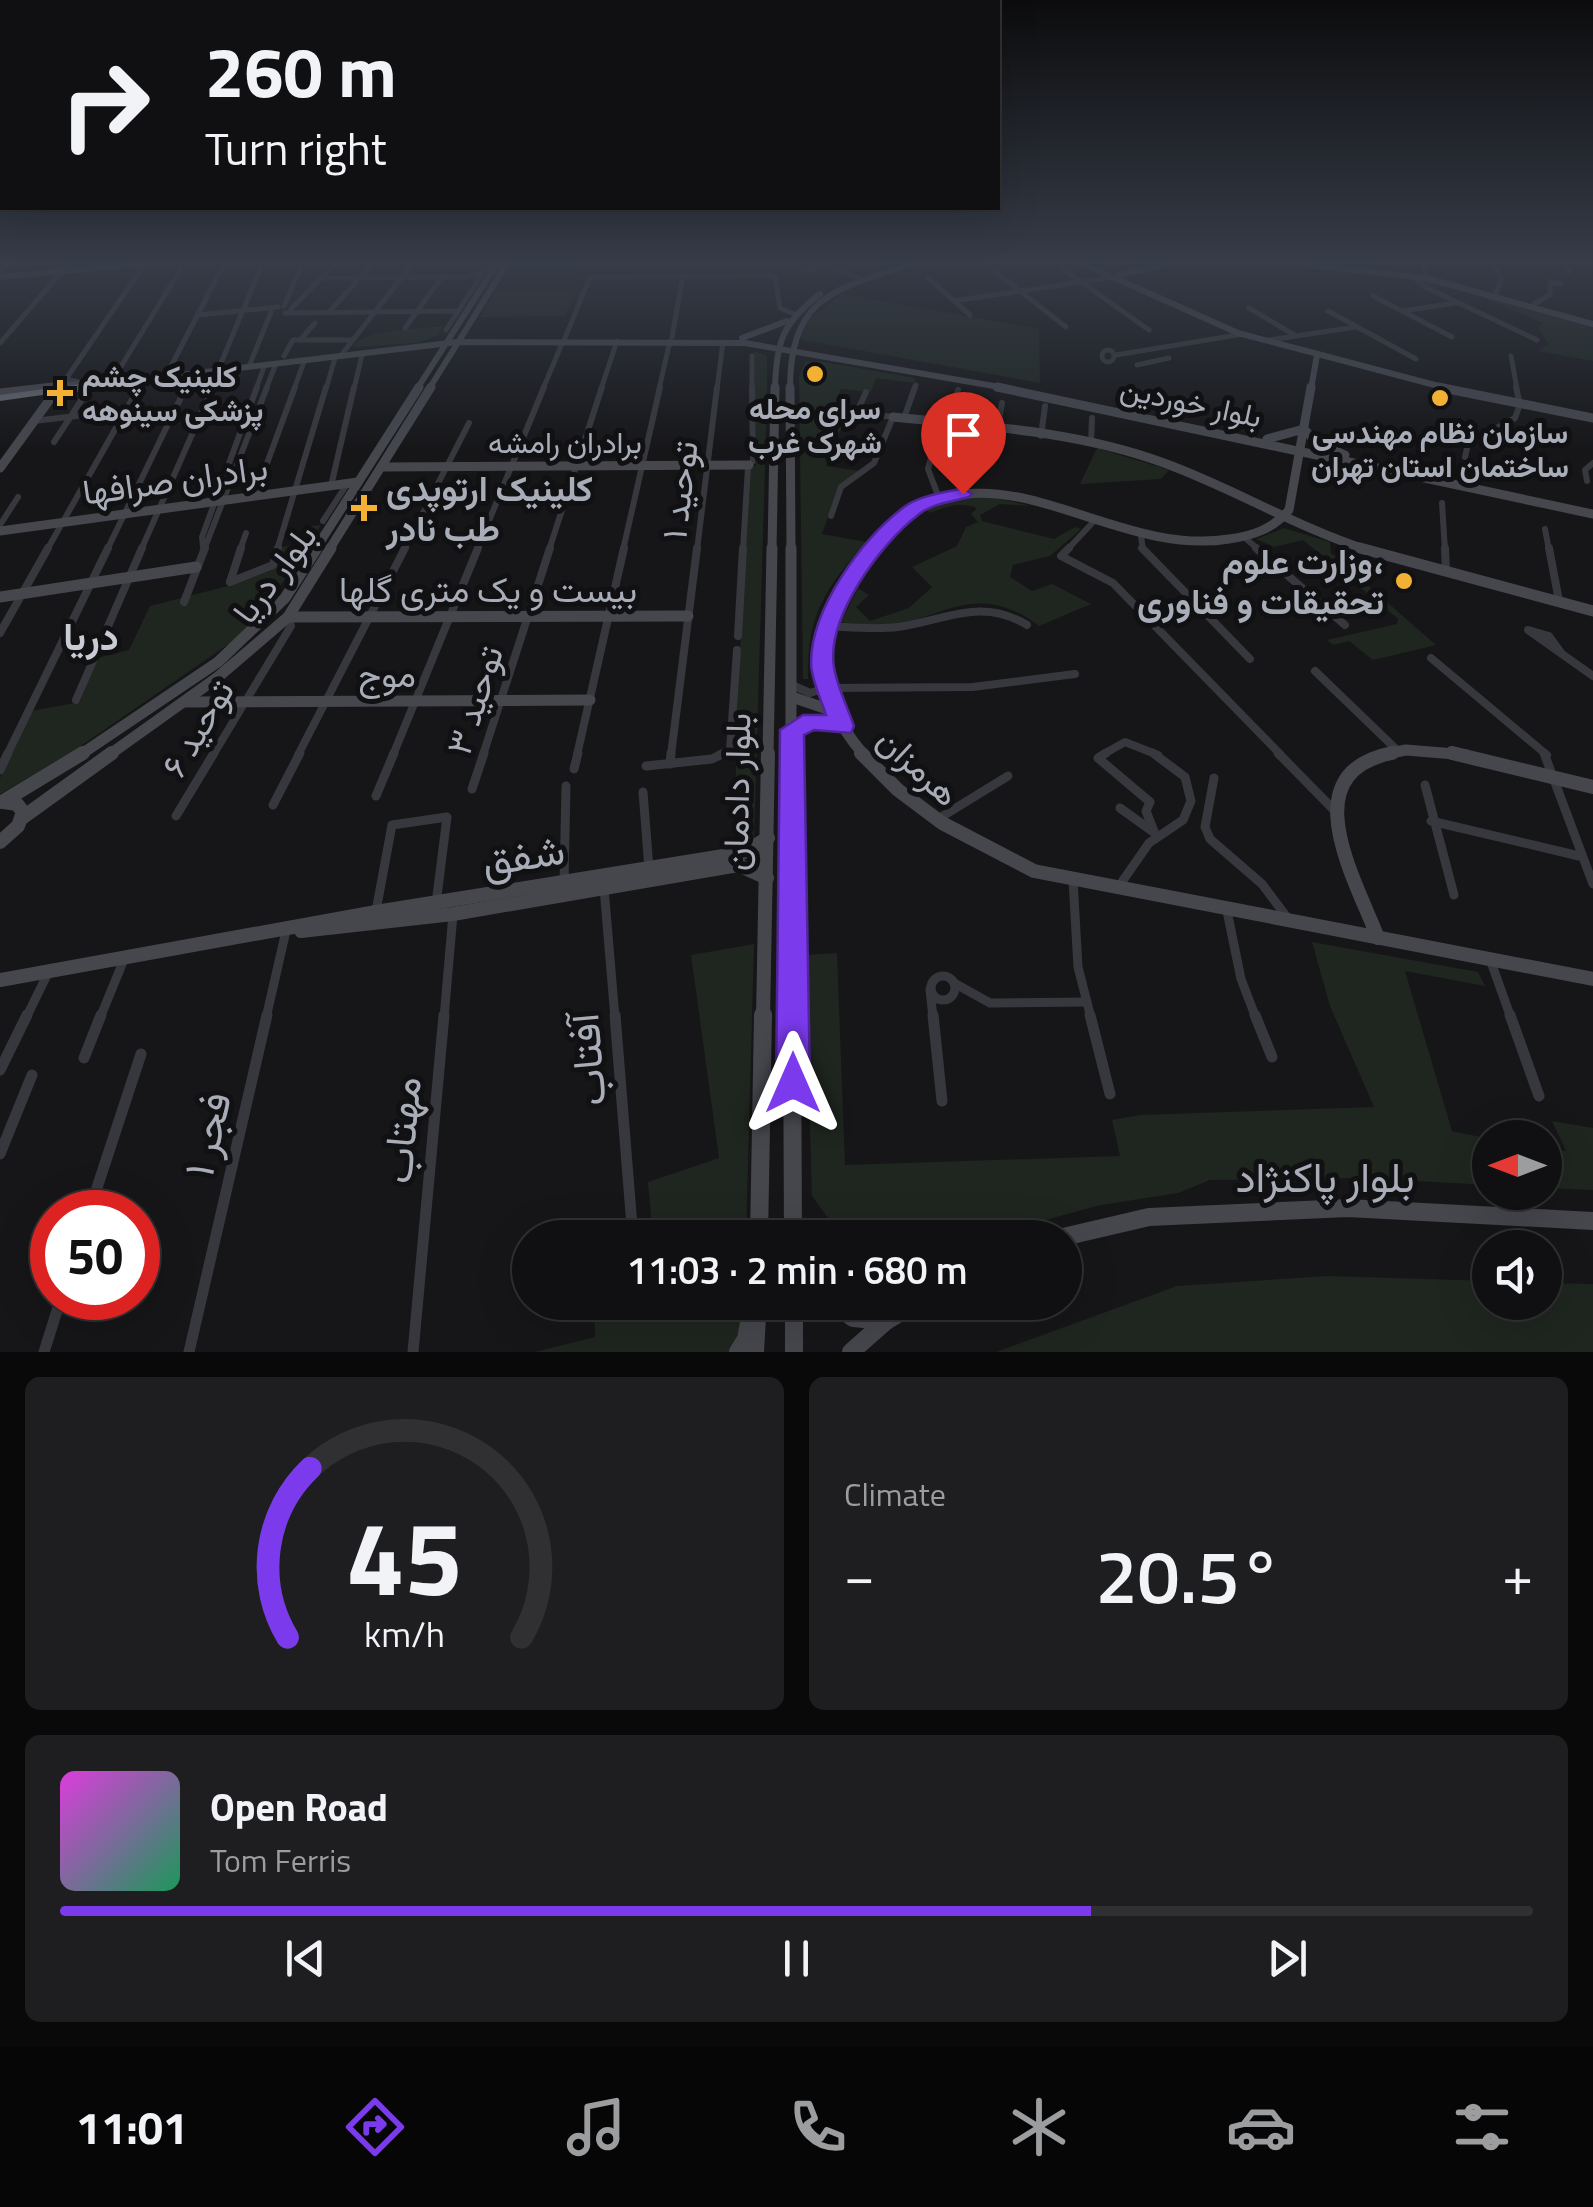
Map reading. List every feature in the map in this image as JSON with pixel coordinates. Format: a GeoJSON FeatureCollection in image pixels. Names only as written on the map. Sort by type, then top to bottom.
{"type":"FeatureCollection","features":[{"type":"Feature","properties":{"kind":"highway"},"geometry":{"type":"LineString","coordinates":[[0,394],[84,387]]}},
{"type":"Feature","properties":{"kind":"highway"},"geometry":{"type":"LineString","coordinates":[[0,394],[41,388]]}},
{"type":"Feature","properties":{"kind":"main road"},"geometry":{"type":"LineString","coordinates":[[453,338],[457,325]]}},
{"type":"Feature","properties":{"kind":"main road"},"geometry":{"type":"LineString","coordinates":[[453,338],[465,325]]}},
{"type":"Feature","properties":{"kind":"main road"},"geometry":{"type":"LineString","coordinates":[[744,341],[776,325]]}},
{"type":"Feature","properties":{"kind":"main road"},"geometry":{"type":"LineString","coordinates":[[782,348],[789,325]]}},
{"type":"Feature","properties":{"kind":"main road"},"geometry":{"type":"LineString","coordinates":[[782,348],[798,325]]}},
{"type":"Feature","properties":{"kind":"main road"},"geometry":{"type":"LineString","coordinates":[[1227,325],[1314,355],[1451,389],[1593,417]]}},
{"type":"Feature","properties":{"kind":"main road"},"geometry":{"type":"LineString","coordinates":[[84,387],[167,374],[264,368],[453,338],[744,341],[782,348]]}},
{"type":"Feature","properties":{"kind":"main road"},"geometry":{"type":"LineString","coordinates":[[422,344],[453,338],[495,340]]}},
{"type":"Feature","properties":{"kind":"main road"},"geometry":{"type":"LineString","coordinates":[[338,356],[394,352],[453,338],[495,340]]}},
{"type":"Feature","properties":{"kind":"main road","name":"بلوار دریا"},"geometry":{"type":"LineString","coordinates":[[1,803],[218,662],[286,598],[352,483],[432,374],[434,362],[453,338]]}},
{"type":"Feature","properties":{"kind":"main road","name":"بلوار دریا"},"geometry":{"type":"LineString","coordinates":[[4,841],[22,818],[184,702],[254,649],[288,617],[382,468],[453,338]]}},
{"type":"Feature","properties":{"kind":"main road"},"geometry":{"type":"LineString","coordinates":[[584,339],[744,341],[782,348]]}},
{"type":"Feature","properties":{"kind":"main road","name":"بلوار خوردین"},"geometry":{"type":"LineString","coordinates":[[782,348],[1263,440],[1593,510]]}},
{"type":"Feature","properties":{"kind":"main road","name":"بلوار خوردین"},"geometry":{"type":"LineString","coordinates":[[782,348],[1263,440]]}},
{"type":"Feature","properties":{"kind":"main road","name":"بلوار دادمان"},"geometry":{"type":"LineString","coordinates":[[782,348],[790,368],[791,442],[793,1220]]}},
{"type":"Feature","properties":{"kind":"main road","name":"بلوار دادمان"},"geometry":{"type":"LineString","coordinates":[[759,1220],[775,451],[782,348]]}},
{"type":"Feature","properties":{"kind":"main road"},"geometry":{"type":"LineString","coordinates":[[394,352],[423,355],[434,362]]}},
{"type":"Feature","properties":{"kind":"main road"},"geometry":{"type":"LineString","coordinates":[[790,368],[824,355]]}},
{"type":"Feature","properties":{"kind":"main road"},"geometry":{"type":"LineString","coordinates":[[1282,519],[1289,510],[1298,472],[1314,355]]}},
{"type":"Feature","properties":{"kind":"main road"},"geometry":{"type":"LineString","coordinates":[[41,388],[84,387],[250,364],[301,361]]}},
{"type":"Feature","properties":{"kind":"main road"},"geometry":{"type":"LineString","coordinates":[[0,468],[52,395]]}},
{"type":"Feature","properties":{"kind":"main road"},"geometry":{"type":"LineString","coordinates":[[893,417],[1091,443],[1190,472],[1282,519],[1345,543],[1593,610]]}},
{"type":"Feature","properties":{"kind":"main road"},"geometry":{"type":"LineString","coordinates":[[1263,440],[1304,429]]}},
{"type":"Feature","properties":{"kind":"main road"},"geometry":{"type":"LineString","coordinates":[[1304,429],[1316,442],[1345,458]]}},
{"type":"Feature","properties":{"kind":"main road"},"geometry":{"type":"LineString","coordinates":[[1263,440],[1285,454],[1298,472]]}},
{"type":"Feature","properties":{"kind":"main road"},"geometry":{"type":"LineString","coordinates":[[775,451],[791,442]]}},
{"type":"Feature","properties":{"kind":"main road"},"geometry":{"type":"LineString","coordinates":[[775,451],[791,459]]}},
{"type":"Feature","properties":{"kind":"main road"},"geometry":{"type":"LineString","coordinates":[[1298,472],[1316,460],[1345,458]]}},
{"type":"Feature","properties":{"kind":"main road","name":"برادران رامشه"},"geometry":{"type":"LineString","coordinates":[[382,468],[748,465]]}},
{"type":"Feature","properties":{"kind":"main road","name":"برادران صرافها"},"geometry":{"type":"LineString","coordinates":[[0,528],[352,483]]}},
{"type":"Feature","properties":{"kind":"main road","name":"هرمزان"},"geometry":{"type":"LineString","coordinates":[[1282,519],[1244,537],[1204,543],[1140,536],[1008,494],[940,498],[917,507],[898,523],[845,586],[826,626],[822,666],[826,688],[842,726],[879,774],[934,821],[986,852],[1034,871],[1292,924],[1593,979]]}},
{"type":"Feature","properties":{"kind":"main road"},"geometry":{"type":"LineString","coordinates":[[317,550],[332,549]]}},
{"type":"Feature","properties":{"kind":"main road"},"geometry":{"type":"LineString","coordinates":[[0,597],[196,567]]}},
{"type":"Feature","properties":{"kind":"main road","name":"بیست و یک متری گلها"},"geometry":{"type":"LineString","coordinates":[[288,617],[688,616]]}},
{"type":"Feature","properties":{"kind":"main road"},"geometry":{"type":"LineString","coordinates":[[792,691],[836,712]]}},
{"type":"Feature","properties":{"kind":"main road","name":"موج"},"geometry":{"type":"LineString","coordinates":[[184,702],[590,700]]}},
{"type":"Feature","properties":{"kind":"main road"},"geometry":{"type":"LineString","coordinates":[[792,730],[812,721],[842,726]]}},
{"type":"Feature","properties":{"kind":"main road"},"geometry":{"type":"LineString","coordinates":[[1378,938],[1334,810],[1342,783],[1357,767],[1399,751],[1462,753],[1593,788]]}},
{"type":"Feature","properties":{"kind":"main road"},"geometry":{"type":"LineString","coordinates":[[34,784],[28,801],[48,799]]}},
{"type":"Feature","properties":{"kind":"main road"},"geometry":{"type":"LineString","coordinates":[[1,803],[17,804],[22,818]]}},
{"type":"Feature","properties":{"kind":"main road","name":"شفق"},"geometry":{"type":"LineString","coordinates":[[649,875],[742,853],[768,838]]}},
{"type":"Feature","properties":{"kind":"main road","name":"شفق"},"geometry":{"type":"LineString","coordinates":[[0,980],[376,912],[453,908],[649,875],[738,865],[767,878]]}},
{"type":"Feature","properties":{"kind":"main road","name":"شفق"},"geometry":{"type":"LineString","coordinates":[[286,931],[325,932],[435,910]]}},
{"type":"Feature","properties":{"kind":"main road","name":"بلوار پاکنژاد"},"geometry":{"type":"LineString","coordinates":[[1082,1233],[1149,1217],[1348,1208],[1593,1221]]}},
{"type":"Feature","properties":{"kind":"main road"},"geometry":{"type":"LineString","coordinates":[[738,1352],[751,1320]]}},
{"type":"Feature","properties":{"kind":"main road"},"geometry":{"type":"LineString","coordinates":[[755,1320],[756,1352]]}},
{"type":"Feature","properties":{"kind":"main road"},"geometry":{"type":"LineString","coordinates":[[794,1320],[794,1352]]}},
{"type":"Feature","properties":{"kind":"main road"},"geometry":{"type":"LineString","coordinates":[[875,1320],[886,1321]]}},
{"type":"Feature","properties":{"kind":"main road"},"geometry":{"type":"LineString","coordinates":[[850,1352],[886,1321]]}},
{"type":"Feature","properties":{"kind":"street"},"geometry":{"type":"LineString","coordinates":[[54,442],[84,387],[66,379],[103,325]]}},
{"type":"Feature","properties":{"kind":"street"},"geometry":{"type":"LineString","coordinates":[[117,373],[146,325]]}},
{"type":"Feature","properties":{"kind":"street"},"geometry":{"type":"LineString","coordinates":[[167,374],[193,325]]}},
{"type":"Feature","properties":{"kind":"street"},"geometry":{"type":"LineString","coordinates":[[76,700],[237,325]]}},
{"type":"Feature","properties":{"kind":"street"},"geometry":{"type":"LineString","coordinates":[[250,364],[266,325]]}},
{"type":"Feature","properties":{"kind":"street"},"geometry":{"type":"LineString","coordinates":[[300,340],[312,325]]}},
{"type":"Feature","properties":{"kind":"street"},"geometry":{"type":"LineString","coordinates":[[246,533],[230,582],[273,565],[292,491],[338,356],[364,325]]}},
{"type":"Feature","properties":{"kind":"street"},"geometry":{"type":"LineString","coordinates":[[376,796],[570,325]]}},
{"type":"Feature","properties":{"kind":"street"},"geometry":{"type":"LineString","coordinates":[[574,770],[674,325]]}},
{"type":"Feature","properties":{"kind":"street"},"geometry":{"type":"LineString","coordinates":[[1142,325],[1149,330]]}},
{"type":"Feature","properties":{"kind":"street"},"geometry":{"type":"LineString","coordinates":[[1277,325],[1296,336]]}},
{"type":"Feature","properties":{"kind":"street"},"geometry":{"type":"LineString","coordinates":[[1353,325],[1416,359]]}},
{"type":"Feature","properties":{"kind":"street"},"geometry":{"type":"LineString","coordinates":[[1429,325],[1452,337]]}},
{"type":"Feature","properties":{"kind":"street"},"geometry":{"type":"LineString","coordinates":[[1506,325],[1537,340]]}},
{"type":"Feature","properties":{"kind":"street"},"geometry":{"type":"LineString","coordinates":[[1267,341],[1356,327]]}},
{"type":"Feature","properties":{"kind":"street"},"geometry":{"type":"LineString","coordinates":[[1116,354],[1246,334]]}},
{"type":"Feature","properties":{"kind":"street"},"geometry":{"type":"LineString","coordinates":[[284,356],[290,342],[352,340]]}},
{"type":"Feature","properties":{"kind":"street","name":"توحید ۳"},"geometry":{"type":"LineString","coordinates":[[472,789],[617,341]]}},
{"type":"Feature","properties":{"kind":"street","name":"توحید ۱"},"geometry":{"type":"LineString","coordinates":[[670,764],[723,342]]}},
{"type":"Feature","properties":{"kind":"street"},"geometry":{"type":"LineString","coordinates":[[331,486],[362,355]]}},
{"type":"Feature","properties":{"kind":"street"},"geometry":{"type":"LineString","coordinates":[[738,636],[748,465],[753,460],[752,356]]}},
{"type":"Feature","properties":{"kind":"street"},"geometry":{"type":"LineString","coordinates":[[1465,457],[1468,444],[1515,418],[1520,403],[1511,356]]}},
{"type":"Feature","properties":{"kind":"street"},"geometry":{"type":"LineString","coordinates":[[1138,364],[1169,358]]}},
{"type":"Feature","properties":{"kind":"street"},"geometry":{"type":"LineString","coordinates":[[255,496],[301,361]]}},
{"type":"Feature","properties":{"kind":"street"},"geometry":{"type":"LineString","coordinates":[[184,602],[204,548],[202,536],[251,430],[275,366]]}},
{"type":"Feature","properties":{"kind":"street"},"geometry":{"type":"LineString","coordinates":[[220,501],[264,368]]}},
{"type":"Feature","properties":{"kind":"street"},"geometry":{"type":"LineString","coordinates":[[0,770],[192,375]]}},
{"type":"Feature","properties":{"kind":"street"},"geometry":{"type":"LineString","coordinates":[[0,633],[143,380]]}},
{"type":"Feature","properties":{"kind":"street"},"geometry":{"type":"LineString","coordinates":[[904,418],[916,385]]}},
{"type":"Feature","properties":{"kind":"street"},"geometry":{"type":"LineString","coordinates":[[940,498],[928,469],[958,390]]}},
{"type":"Feature","properties":{"kind":"street"},"geometry":{"type":"LineString","coordinates":[[858,412],[866,392]]}},
{"type":"Feature","properties":{"kind":"street"},"geometry":{"type":"LineString","coordinates":[[997,430],[1002,403]]}},
{"type":"Feature","properties":{"kind":"street"},"geometry":{"type":"LineString","coordinates":[[1041,436],[1045,406]]}},
{"type":"Feature","properties":{"kind":"street"},"geometry":{"type":"LineString","coordinates":[[831,516],[842,488],[876,459],[893,417],[834,409]]}},
{"type":"Feature","properties":{"kind":"street"},"geometry":{"type":"LineString","coordinates":[[34,420],[126,410]]}},
{"type":"Feature","properties":{"kind":"street"},"geometry":{"type":"LineString","coordinates":[[1091,443],[1092,418]]}},
{"type":"Feature","properties":{"kind":"street"},"geometry":{"type":"LineString","coordinates":[[273,804],[469,423]]}},
{"type":"Feature","properties":{"kind":"street"},"geometry":{"type":"LineString","coordinates":[[241,431],[251,430]]}},
{"type":"Feature","properties":{"kind":"street"},"geometry":{"type":"LineString","coordinates":[[1588,481],[1586,470],[1593,462]]}},
{"type":"Feature","properties":{"kind":"street"},"geometry":{"type":"LineString","coordinates":[[323,521],[352,483]]}},
{"type":"Feature","properties":{"kind":"street"},"geometry":{"type":"LineString","coordinates":[[0,528],[18,497]]}},
{"type":"Feature","properties":{"kind":"street"},"geometry":{"type":"LineString","coordinates":[[1442,502],[1446,572]]}},
{"type":"Feature","properties":{"kind":"street"},"geometry":{"type":"LineString","coordinates":[[1094,520],[1061,556],[1112,583],[1334,810]]}},
{"type":"Feature","properties":{"kind":"street"},"geometry":{"type":"LineString","coordinates":[[1545,529],[1558,602]]}},
{"type":"Feature","properties":{"kind":"street"},"geometry":{"type":"LineString","coordinates":[[1140,536],[1142,550],[1250,658]]}},
{"type":"Feature","properties":{"kind":"street"},"geometry":{"type":"LineString","coordinates":[[1244,537],[1346,625]]}},
{"type":"Feature","properties":{"kind":"street"},"geometry":{"type":"LineString","coordinates":[[826,626],[894,628],[985,606],[1007,610],[1027,625]]}},
{"type":"Feature","properties":{"kind":"street","name":"توحید ۶"},"geometry":{"type":"LineString","coordinates":[[176,816],[291,626],[288,617]]}},
{"type":"Feature","properties":{"kind":"street"},"geometry":{"type":"LineString","coordinates":[[1562,654],[1554,641],[1539,630],[1528,630],[1593,676]]}},
{"type":"Feature","properties":{"kind":"street"},"geometry":{"type":"LineString","coordinates":[[646,766],[718,758],[730,750],[737,650]]}},
{"type":"Feature","properties":{"kind":"street"},"geometry":{"type":"LineString","coordinates":[[1432,658],[1544,752],[1559,779],[1580,856],[1593,884]]}},
{"type":"Feature","properties":{"kind":"street"},"geometry":{"type":"LineString","coordinates":[[1315,671],[1399,751]]}},
{"type":"Feature","properties":{"kind":"street"},"geometry":{"type":"LineString","coordinates":[[792,691],[974,687],[1075,674]]}},
{"type":"Feature","properties":{"kind":"street"},"geometry":{"type":"LineString","coordinates":[[1117,889],[1155,834],[1173,829],[1187,816],[1190,792],[1183,773],[1157,752],[1125,742],[1098,758],[1150,802],[1146,810],[1155,834]]}},
{"type":"Feature","properties":{"kind":"street"},"geometry":{"type":"LineString","coordinates":[[934,821],[1008,776]]}},
{"type":"Feature","properties":{"kind":"street"},"geometry":{"type":"LineString","coordinates":[[1214,778],[1206,827],[1210,840],[1262,884],[1292,924]]}},
{"type":"Feature","properties":{"kind":"street"},"geometry":{"type":"LineString","coordinates":[[1425,785],[1431,821],[1454,896]]}},
{"type":"Feature","properties":{"kind":"street"},"geometry":{"type":"LineString","coordinates":[[564,889],[566,786]]}},
{"type":"Feature","properties":{"kind":"street"},"geometry":{"type":"LineString","coordinates":[[643,792],[649,875]]}},
{"type":"Feature","properties":{"kind":"street"},"geometry":{"type":"LineString","coordinates":[[1120,808],[1155,834]]}},
{"type":"Feature","properties":{"kind":"street"},"geometry":{"type":"LineString","coordinates":[[376,912],[392,825],[447,817],[435,910]]}},
{"type":"Feature","properties":{"kind":"street"},"geometry":{"type":"LineString","coordinates":[[1431,821],[1580,856]]}},
{"type":"Feature","properties":{"kind":"street"},"geometry":{"type":"LineString","coordinates":[[1073,880],[1078,967],[1110,1094]]}},
{"type":"Feature","properties":{"kind":"street","name":"آفتاب"},"geometry":{"type":"LineString","coordinates":[[604,882],[632,1220]]}},
{"type":"Feature","properties":{"kind":"street","name":"مهتاب"},"geometry":{"type":"LineString","coordinates":[[413,1352],[453,908]]}},
{"type":"Feature","properties":{"kind":"street"},"geometry":{"type":"LineString","coordinates":[[1227,911],[1241,979],[1272,1056]]}},
{"type":"Feature","properties":{"kind":"street","name":"فجر ۱"},"geometry":{"type":"LineString","coordinates":[[189,1352],[286,931]]}},
{"type":"Feature","properties":{"kind":"street"},"geometry":{"type":"LineString","coordinates":[[84,1058],[125,957]]}},
{"type":"Feature","properties":{"kind":"street"},"geometry":{"type":"LineString","coordinates":[[1490,959],[1539,1096]]}},
{"type":"Feature","properties":{"kind":"street"},"geometry":{"type":"LineString","coordinates":[[0,1070],[50,970]]}},
{"type":"Feature","properties":{"kind":"street"},"geometry":{"type":"LineString","coordinates":[[942,1101],[930,989],[938,976],[990,1003],[1087,1002]]}},
{"type":"Feature","properties":{"kind":"street"},"geometry":{"type":"LineString","coordinates":[[930,989],[934,997],[952,999],[954,983]]}},
{"type":"Feature","properties":{"kind":"street"},"geometry":{"type":"LineString","coordinates":[[96,1190],[141,1054]]}},
{"type":"Feature","properties":{"kind":"street"},"geometry":{"type":"LineString","coordinates":[[0,1154],[32,1075]]}},
{"type":"Feature","properties":{"kind":"street"},"geometry":{"type":"LineString","coordinates":[[44,1352],[54,1320]]}},
{"type":"Feature","properties":{"kind":"shaded area"},"geometry":{"type":"Polygon","coordinates":[[[806,325],[1017,325],[1039,329],[1040,383],[803,340],[800,337],[806,325]]]}},
{"type":"Feature","properties":{"kind":"shaded area"},"geometry":{"type":"Polygon","coordinates":[[[443,326],[438,336],[416,343],[352,347],[380,333],[443,326]]]}},
{"type":"Feature","properties":{"kind":"shaded area"},"geometry":{"type":"Polygon","coordinates":[[[1538,327],[1593,327],[1593,361],[1538,351],[1549,344],[1538,327]]]}},
{"type":"Feature","properties":{"kind":"shaded area"},"geometry":{"type":"Polygon","coordinates":[[[754,351],[767,356],[767,398],[754,841],[743,841],[738,836],[735,741],[750,469],[756,465],[754,351]]]}},
{"type":"Feature","properties":{"kind":"shaded area"},"geometry":{"type":"Polygon","coordinates":[[[805,362],[915,378],[914,383],[876,378],[871,392],[841,389],[834,405],[827,407],[827,411],[846,416],[826,466],[860,471],[839,486],[822,534],[866,542],[821,604],[811,637],[808,679],[803,679],[799,378],[805,362]]]}},
{"type":"Feature","properties":{"kind":"shaded area"},"geometry":{"type":"Polygon","coordinates":[[[1097,448],[1169,470],[1161,479],[1080,484],[1097,448]]]}},
{"type":"Feature","properties":{"kind":"shaded area"},"geometry":{"type":"Polygon","coordinates":[[[987,496],[1031,506],[1000,504],[980,515],[982,521],[1054,539],[1075,527],[1081,529],[1050,556],[1013,565],[1010,577],[1032,591],[1052,584],[1091,604],[1039,626],[1011,610],[986,604],[963,605],[895,625],[870,627],[841,622],[858,588],[869,595],[856,607],[870,621],[909,608],[932,587],[912,567],[957,546],[966,527],[978,522],[971,514],[977,508],[971,506],[930,513],[926,509],[953,498],[987,496]]]}},
{"type":"Feature","properties":{"kind":"shaded area"},"geometry":{"type":"Polygon","coordinates":[[[321,525],[275,594],[236,639],[75,750],[0,794],[0,778],[31,711],[80,702],[98,658],[129,650],[150,606],[228,586],[278,564],[282,547],[299,544],[308,526],[321,525]]]}},
{"type":"Feature","properties":{"kind":"shaded area"},"geometry":{"type":"Polygon","coordinates":[[[1284,528],[1330,542],[1331,554],[1347,559],[1347,567],[1436,645],[1373,660],[1349,641],[1333,645],[1327,640],[1397,624],[1398,619],[1303,540],[1274,547],[1256,539],[1284,528]]]}},
{"type":"Feature","properties":{"kind":"shaded area"},"geometry":{"type":"Polygon","coordinates":[[[1312,942],[1478,972],[1485,986],[1405,971],[1452,1131],[1472,1135],[1472,1184],[1359,1178],[1210,1180],[1178,1193],[1101,1205],[1045,1220],[830,1220],[812,1196],[805,955],[837,953],[845,1165],[1120,1156],[1112,1120],[1140,1115],[1374,1107],[1330,1006],[1312,942]]]}},
{"type":"Feature","properties":{"kind":"shaded area"},"geometry":{"type":"Polygon","coordinates":[[[754,944],[746,1220],[651,1220],[648,1182],[719,1158],[691,955],[754,944]]]}},
{"type":"Feature","properties":{"kind":"shaded area"},"geometry":{"type":"Polygon","coordinates":[[[1562,1123],[1593,1128],[1593,1190],[1562,1189],[1562,1151],[1566,1151],[1562,1123]]]}},
{"type":"Feature","properties":{"kind":"shaded area"},"geometry":{"type":"Polygon","coordinates":[[[1328,1276],[1472,1280],[1472,1320],[1562,1320],[1562,1283],[1593,1284],[1593,1352],[996,1352],[1177,1286],[1328,1276]]]}},
{"type":"Feature","properties":{"kind":"shaded area"},"geometry":{"type":"Polygon","coordinates":[[[594,1320],[743,1320],[731,1352],[535,1352],[595,1337],[594,1320]]]}},
{"type":"Feature","properties":{"kind":"place","name":"سرای محله شهرک غرب"},"geometry":{"type":"Point","coordinates":[815,374]}},
{"type":"Feature","properties":{"kind":"place","name":"کلینیک چشم پزشکی سینوهه"},"geometry":{"type":"Point","coordinates":[60,393]}},
{"type":"Feature","properties":{"kind":"place","name":"سازمان نظام مهندسی ساختمان استان تهران"},"geometry":{"type":"Point","coordinates":[1440,398]}},
{"type":"Feature","properties":{"kind":"place","name":"کلینیک ارتوپدی طب نادر"},"geometry":{"type":"Point","coordinates":[364,508]}},
{"type":"Feature","properties":{"kind":"place","name":"وزارت علوم، تحقیقات و فناوری"},"geometry":{"type":"Point","coordinates":[1404,581]}},
{"type":"Feature","properties":{"kind":"district","name":"دریا"},"geometry":{"type":"Point","coordinates":[91,636]}},
{"type":"Feature","properties":{"kind":"route"},"geometry":{"type":"LineString","coordinates":[[793,1083],[792,730],[812,721],[842,726],[826,688],[822,666],[826,626],[845,586],[910,512],[927,502],[963,494]]}}]}
